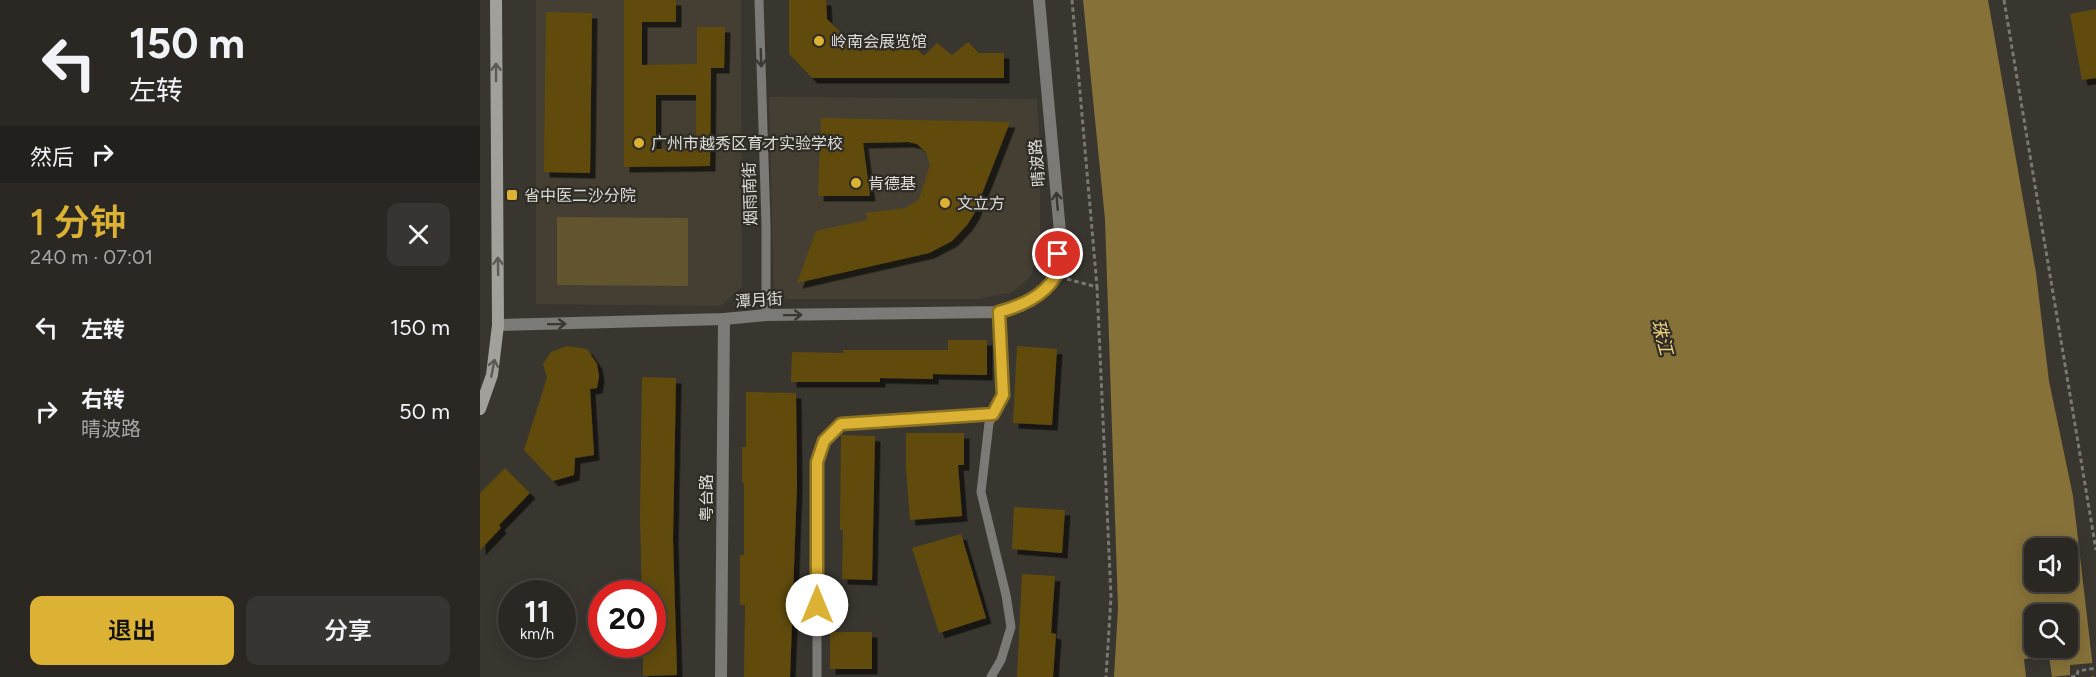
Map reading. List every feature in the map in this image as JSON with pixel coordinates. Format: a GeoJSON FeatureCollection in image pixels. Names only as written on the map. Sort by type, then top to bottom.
{"type":"FeatureCollection","features":[{"type":"Feature","properties":{"kind":"main road"},"geometry":{"type":"LineString","coordinates":[[480,409],[492,375],[498,325],[496,0]]}},
{"type":"Feature","properties":{"kind":"street","name":"晴波路"},"geometry":{"type":"LineString","coordinates":[[1039,0],[1060,232],[1056,276]]}},
{"type":"Feature","properties":{"kind":"street","name":"潭月街"},"geometry":{"type":"LineString","coordinates":[[498,325],[724,319],[766,315],[999,312],[1021,306],[1042,291],[1056,276]]}},
{"type":"Feature","properties":{"kind":"street","name":"粤台路"},"geometry":{"type":"LineString","coordinates":[[722,677],[724,319]]}},
{"type":"Feature","properties":{"kind":"lane","name":"烟雨南街"},"geometry":{"type":"LineString","coordinates":[[759,0],[766,224],[766,315]]}},
{"type":"Feature","properties":{"kind":"lane"},"geometry":{"type":"LineString","coordinates":[[991,677],[1001,660],[1011,627],[1006,595],[981,492],[989,423],[1003,395],[999,312]]}},
{"type":"Feature","properties":{"kind":"lane"},"geometry":{"type":"LineString","coordinates":[[818,677],[817,462],[824,441],[841,424],[993,414]]}},
{"type":"Feature","properties":{"kind":"path"},"geometry":{"type":"LineString","coordinates":[[1072,0],[1097,287],[1111,597],[1106,677]]}},
{"type":"Feature","properties":{"kind":"path"},"geometry":{"type":"LineString","coordinates":[[2004,0],[2096,550]]}},
{"type":"Feature","properties":{"kind":"path"},"geometry":{"type":"LineString","coordinates":[[1056,276],[1097,287]]}},
{"type":"Feature","properties":{"kind":"path"},"geometry":{"type":"LineString","coordinates":[[2071,677],[2077,676],[2079,671],[2096,668]]}},
{"type":"Feature","properties":{"kind":"shaded area","name":"广州市越秀区育才实验学校"},"geometry":{"type":"Polygon","coordinates":[[[536,0],[741,0],[742,287],[721,306],[536,304],[536,0]]]}},
{"type":"Feature","properties":{"kind":"shaded area","name":"文立方"},"geometry":{"type":"Polygon","coordinates":[[[769,97],[1037,99],[1040,151],[1040,247],[1031,276],[1012,292],[978,299],[780,299],[774,290],[769,97]]]}},
{"type":"Feature","properties":{"kind":"shaded area"},"geometry":{"type":"Polygon","coordinates":[[[557,217],[688,218],[688,286],[557,285],[557,217]]]}},
{"type":"Feature","properties":{"kind":"water","name":"珠江"},"geometry":{"type":"Polygon","coordinates":[[[1083,0],[1988,0],[2036,273],[2049,381],[2073,496],[2078,538],[2024,538],[2024,592],[2078,592],[2078,539],[2094,677],[1114,677],[1118,608],[1105,219],[1083,0]]]}},
{"type":"Feature","properties":{"kind":"pier"},"geometry":{"type":"Polygon","coordinates":[[[2049,658],[2052,677],[2026,677],[2024,659],[2049,658]]]}},
{"type":"Feature","properties":{"kind":"pier"},"geometry":{"type":"Polygon","coordinates":[[[2093,663],[2094,676],[2052,677],[2070,675],[2070,665],[2093,663]]]}},
{"type":"Feature","properties":{"kind":"building"},"geometry":{"type":"Polygon","coordinates":[[[624,0],[676,0],[676,22],[642,22],[642,65],[697,64],[697,27],[725,27],[724,68],[711,68],[710,166],[624,167],[624,0]],[[656,95],[656,149],[696,149],[696,95],[656,95]]]}},
{"type":"Feature","properties":{"kind":"building","name":"岭南会展览馆"},"geometry":{"type":"Polygon","coordinates":[[[789,0],[826,0],[827,19],[861,52],[876,37],[893,52],[907,39],[924,56],[937,43],[952,55],[968,42],[979,53],[1004,53],[1004,78],[812,78],[789,54],[789,0]]]}},
{"type":"Feature","properties":{"kind":"building"},"geometry":{"type":"Polygon","coordinates":[[[2096,9],[2096,78],[2082,80],[2070,14],[2096,9]]]}},
{"type":"Feature","properties":{"kind":"building"},"geometry":{"type":"Polygon","coordinates":[[[546,12],[592,13],[590,173],[544,172],[546,12]]]}},
{"type":"Feature","properties":{"kind":"building","name":"文立方"},"geometry":{"type":"Polygon","coordinates":[[[821,118],[1010,122],[974,214],[952,241],[929,253],[797,283],[816,231],[867,220],[866,213],[906,208],[919,199],[930,165],[926,152],[917,144],[908,142],[863,143],[870,196],[818,196],[821,118]]]}},
{"type":"Feature","properties":{"kind":"building"},"geometry":{"type":"Polygon","coordinates":[[[948,340],[987,340],[987,375],[933,374],[933,379],[880,378],[880,382],[791,382],[792,352],[948,350],[948,340]]]}},
{"type":"Feature","properties":{"kind":"building"},"geometry":{"type":"Polygon","coordinates":[[[567,346],[587,349],[597,364],[599,376],[597,388],[590,389],[594,455],[575,458],[574,475],[553,481],[524,450],[547,378],[543,364],[551,352],[567,346]]]}},
{"type":"Feature","properties":{"kind":"building"},"geometry":{"type":"Polygon","coordinates":[[[1017,346],[1057,349],[1052,425],[1013,423],[1017,346]]]}},
{"type":"Feature","properties":{"kind":"building"},"geometry":{"type":"Polygon","coordinates":[[[642,377],[676,378],[673,539],[677,675],[643,676],[643,658],[666,658],[666,580],[642,580],[642,377]]]}},
{"type":"Feature","properties":{"kind":"building"},"geometry":{"type":"Polygon","coordinates":[[[746,392],[796,393],[797,484],[790,677],[744,677],[745,605],[740,605],[740,555],[744,555],[742,447],[746,447],[746,392]]]}},
{"type":"Feature","properties":{"kind":"building"},"geometry":{"type":"Polygon","coordinates":[[[906,433],[964,433],[964,465],[958,465],[962,516],[910,520],[906,433]]]}},
{"type":"Feature","properties":{"kind":"building"},"geometry":{"type":"Polygon","coordinates":[[[841,435],[875,436],[872,580],[842,579],[841,435]]]}},
{"type":"Feature","properties":{"kind":"building"},"geometry":{"type":"Polygon","coordinates":[[[505,468],[530,493],[499,525],[501,528],[480,550],[480,493],[505,468]]]}},
{"type":"Feature","properties":{"kind":"building"},"geometry":{"type":"Polygon","coordinates":[[[1014,507],[1065,510],[1062,553],[1012,549],[1014,507]]]}},
{"type":"Feature","properties":{"kind":"building"},"geometry":{"type":"Polygon","coordinates":[[[961,534],[986,618],[939,633],[912,548],[961,534]]]}},
{"type":"Feature","properties":{"kind":"building"},"geometry":{"type":"Polygon","coordinates":[[[1022,574],[1055,576],[1051,633],[1056,634],[1053,677],[1017,677],[1022,574]]]}},
{"type":"Feature","properties":{"kind":"building"},"geometry":{"type":"Polygon","coordinates":[[[830,632],[872,632],[872,669],[830,669],[830,632]]]}},
{"type":"Feature","properties":{"kind":"place","name":"岭南会展览馆"},"geometry":{"type":"Point","coordinates":[819,41]}},
{"type":"Feature","properties":{"kind":"place","name":"广州市越秀区育才实验学校"},"geometry":{"type":"Point","coordinates":[639,143]}},
{"type":"Feature","properties":{"kind":"place","name":"肯德基"},"geometry":{"type":"Point","coordinates":[856,183]}},
{"type":"Feature","properties":{"kind":"place","name":"省中医二沙分院"},"geometry":{"type":"Point","coordinates":[512,195]}},
{"type":"Feature","properties":{"kind":"place","name":"文立方"},"geometry":{"type":"Point","coordinates":[945,203]}},
{"type":"Feature","properties":{"kind":"route"},"geometry":{"type":"LineString","coordinates":[[817,605],[817,462],[824,441],[841,424],[993,414],[1003,395],[999,312],[1021,306],[1042,291],[1056,276],[1058,254]]}}]}
